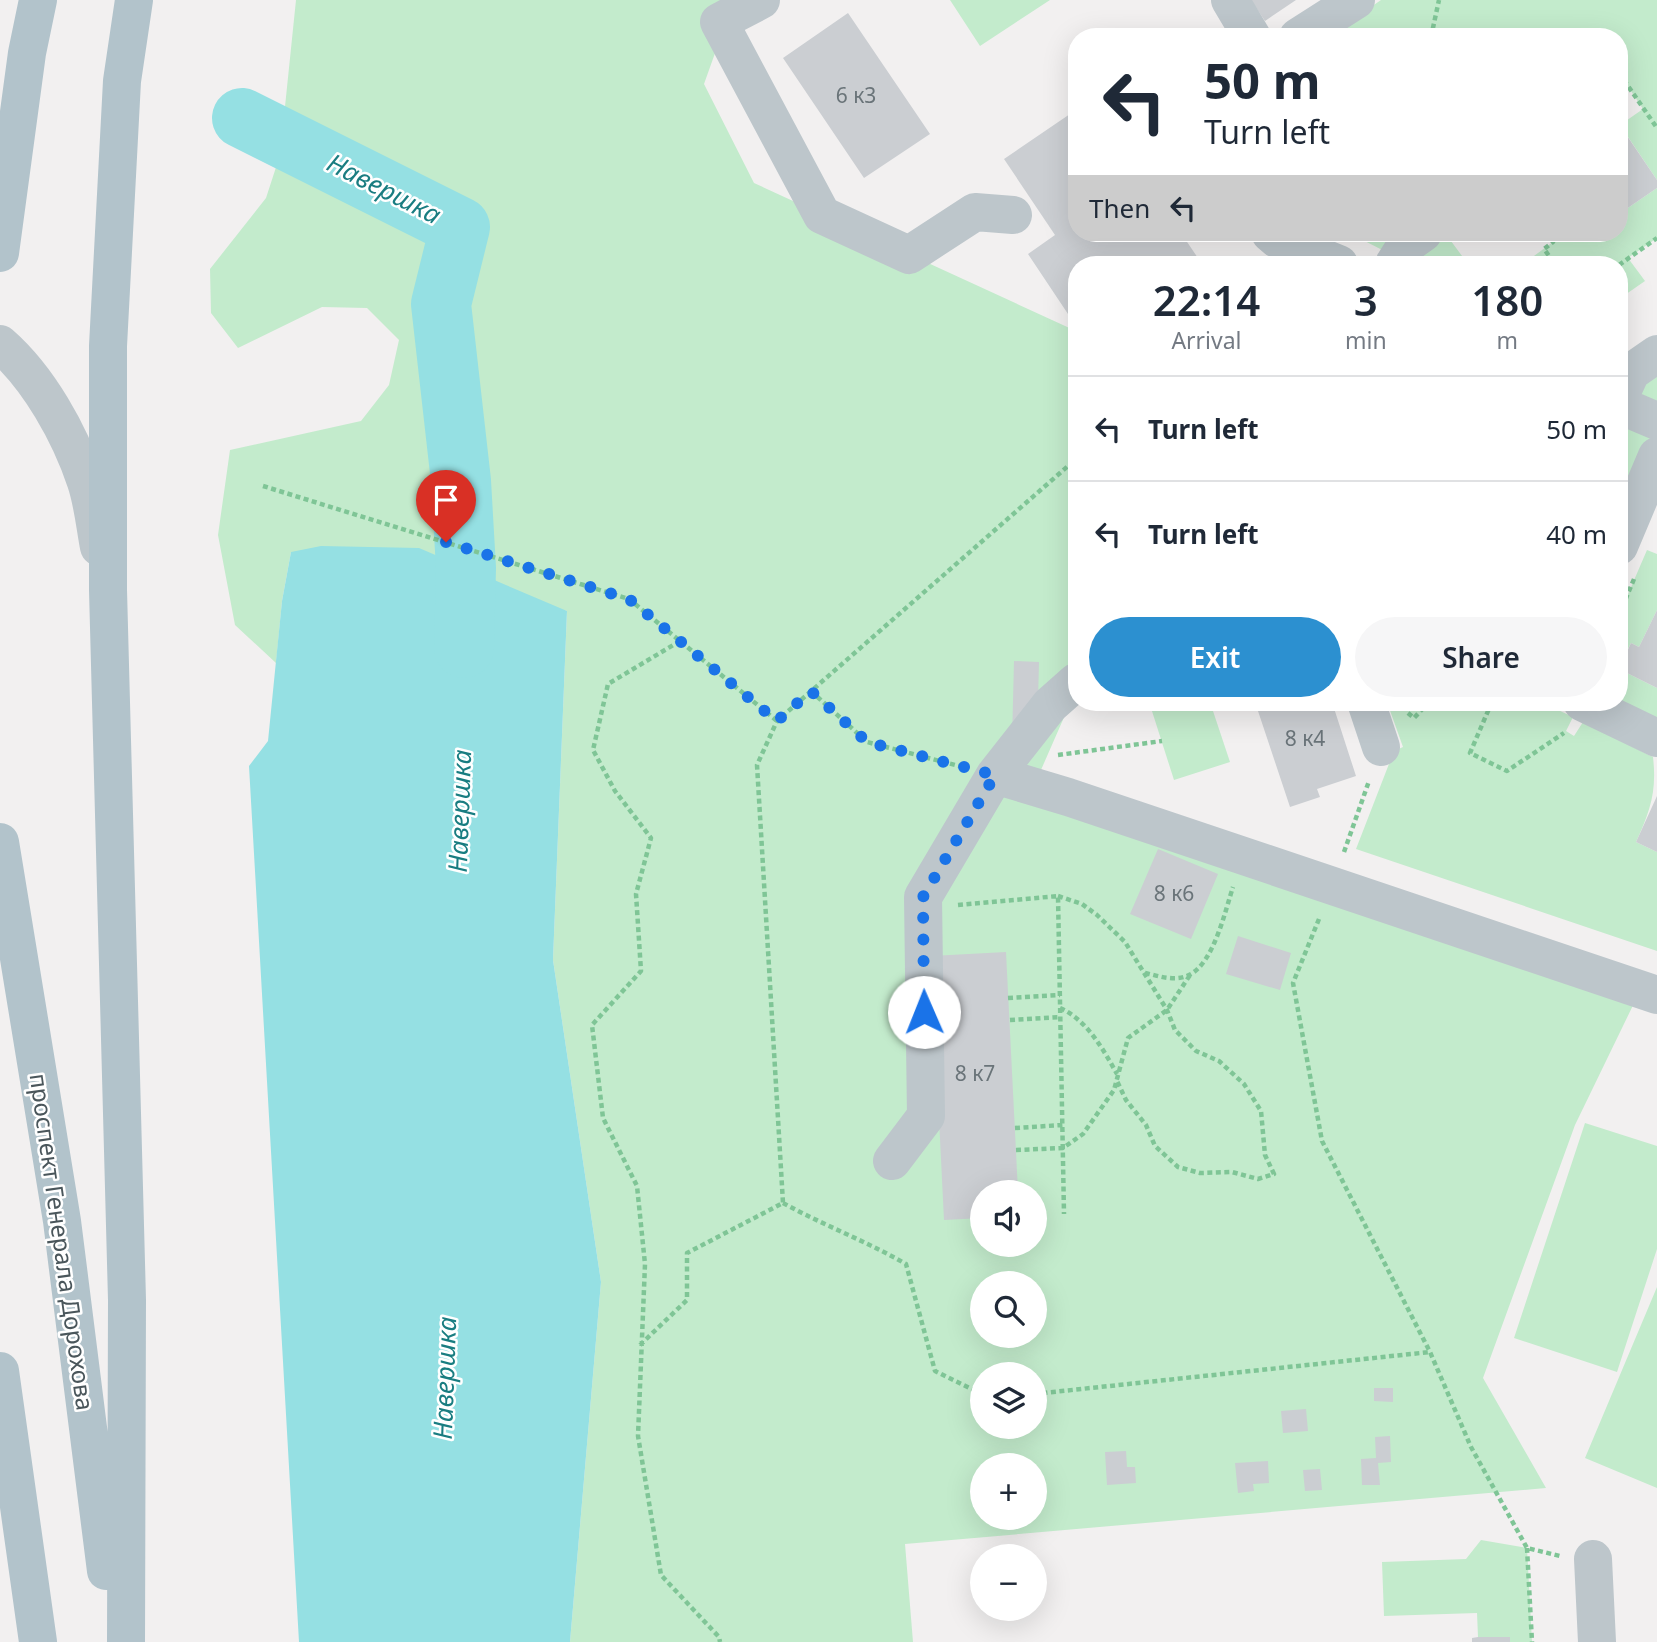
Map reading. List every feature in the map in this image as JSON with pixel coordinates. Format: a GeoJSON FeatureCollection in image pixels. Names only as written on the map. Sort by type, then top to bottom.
{"type":"FeatureCollection","features":[{"type":"Feature","properties":{"kind":"main road"},"geometry":{"type":"LineString","coordinates":[[0,253],[27,52],[38,0]]}},
{"type":"Feature","properties":{"kind":"main road"},"geometry":{"type":"LineString","coordinates":[[126,1642],[127,1300],[108,590],[108,346],[122,81],[134,0]]}},
{"type":"Feature","properties":{"kind":"main road","name":"проспект Генерала Дорохова"},"geometry":{"type":"LineString","coordinates":[[2,858],[61,1220],[115,1642]]}},
{"type":"Feature","properties":{"kind":"main road"},"geometry":{"type":"LineString","coordinates":[[0,1371],[38,1642]]}},
{"type":"Feature","properties":{"kind":"street"},"geometry":{"type":"LineString","coordinates":[[761,0],[719,22],[822,215],[909,255],[975,212],[1013,215]]}},
{"type":"Feature","properties":{"kind":"street"},"geometry":{"type":"LineString","coordinates":[[1230,0],[1247,28]]}},
{"type":"Feature","properties":{"kind":"street"},"geometry":{"type":"LineString","coordinates":[[1312,28],[1356,0]]}},
{"type":"Feature","properties":{"kind":"street"},"geometry":{"type":"LineString","coordinates":[[1285,242],[1319,256]]}},
{"type":"Feature","properties":{"kind":"street"},"geometry":{"type":"LineString","coordinates":[[1399,256],[1410,242]]}},
{"type":"Feature","properties":{"kind":"street"},"geometry":{"type":"LineString","coordinates":[[0,344],[22,363],[54,413],[86,483],[108,590]]}},
{"type":"Feature","properties":{"kind":"street"},"geometry":{"type":"LineString","coordinates":[[1628,378],[1631,372],[1657,354]]}},
{"type":"Feature","properties":{"kind":"street"},"geometry":{"type":"LineString","coordinates":[[1628,409],[1657,421]]}},
{"type":"Feature","properties":{"kind":"street"},"geometry":{"type":"LineString","coordinates":[[1628,525],[1657,456]]}},
{"type":"Feature","properties":{"kind":"street"},"geometry":{"type":"LineString","coordinates":[[892,1161],[926,1116],[923,897],[995,775],[1050,705],[1068,689]]}},
{"type":"Feature","properties":{"kind":"street"},"geometry":{"type":"LineString","coordinates":[[1369,711],[1381,747]]}},
{"type":"Feature","properties":{"kind":"street"},"geometry":{"type":"LineString","coordinates":[[1576,713],[1657,738]]}},
{"type":"Feature","properties":{"kind":"street"},"geometry":{"type":"LineString","coordinates":[[995,775],[1068,797],[1657,995]]}},
{"type":"Feature","properties":{"kind":"street"},"geometry":{"type":"LineString","coordinates":[[0,1459],[21,1510]]}},
{"type":"Feature","properties":{"kind":"street"},"geometry":{"type":"LineString","coordinates":[[1593,1559],[1597,1642]]}},
{"type":"Feature","properties":{"kind":"path"},"geometry":{"type":"LineString","coordinates":[[1433,28],[1439,0]]}},
{"type":"Feature","properties":{"kind":"path"},"geometry":{"type":"LineString","coordinates":[[1628,86],[1657,128]]}},
{"type":"Feature","properties":{"kind":"path"},"geometry":{"type":"LineString","coordinates":[[1628,259],[1657,238]]}},
{"type":"Feature","properties":{"kind":"path"},"geometry":{"type":"LineString","coordinates":[[1550,256],[1544,249],[1553,242]]}},
{"type":"Feature","properties":{"kind":"path"},"geometry":{"type":"LineString","coordinates":[[783,1203],[757,765],[777,721],[1068,466]]}},
{"type":"Feature","properties":{"kind":"path"},"geometry":{"type":"LineString","coordinates":[[264,486],[629,599],[777,721]]}},
{"type":"Feature","properties":{"kind":"path"},"geometry":{"type":"LineString","coordinates":[[680,641],[608,684],[593,750],[615,791],[651,838],[636,894],[641,971],[592,1025],[603,1118],[637,1186],[645,1264],[638,1436],[661,1575],[719,1637],[720,1642]]}},
{"type":"Feature","properties":{"kind":"path"},"geometry":{"type":"LineString","coordinates":[[811,691],[867,742],[995,775]]}},
{"type":"Feature","properties":{"kind":"path"},"geometry":{"type":"LineString","coordinates":[[1406,711],[1414,718],[1421,711]]}},
{"type":"Feature","properties":{"kind":"path"},"geometry":{"type":"LineString","coordinates":[[1487,711],[1470,753],[1507,771],[1566,732],[1576,713]]}},
{"type":"Feature","properties":{"kind":"path"},"geometry":{"type":"LineString","coordinates":[[1057,755],[1162,741]]}},
{"type":"Feature","properties":{"kind":"path"},"geometry":{"type":"LineString","coordinates":[[1381,747],[1332,887],[1293,983],[1322,1141],[1430,1352],[1471,1447],[1527,1548],[1532,1642]]}},
{"type":"Feature","properties":{"kind":"path"},"geometry":{"type":"LineString","coordinates":[[1016,1150],[1063,1148],[1083,1134],[1094,1120],[1114,1090],[1128,1038],[1167,1010],[1190,975],[1211,952],[1243,857]]}},
{"type":"Feature","properties":{"kind":"path"},"geometry":{"type":"LineString","coordinates":[[923,908],[1058,896],[1082,904],[1097,915],[1125,942],[1167,1010],[1175,1030],[1196,1051],[1219,1061],[1244,1084],[1261,1111],[1265,1155],[1274,1174],[1258,1179],[1232,1172],[1200,1173],[1178,1167],[1155,1146],[1146,1125],[1126,1100],[1117,1077],[1093,1035],[1072,1014],[1060,1009]]}},
{"type":"Feature","properties":{"kind":"path"},"geometry":{"type":"LineString","coordinates":[[1058,896],[1064,1214]]}},
{"type":"Feature","properties":{"kind":"path"},"geometry":{"type":"LineString","coordinates":[[1144,973],[1171,979],[1190,975]]}},
{"type":"Feature","properties":{"kind":"path"},"geometry":{"type":"LineString","coordinates":[[1008,998],[1060,995]]}},
{"type":"Feature","properties":{"kind":"path"},"geometry":{"type":"LineString","coordinates":[[1010,1020],[1060,1017]]}},
{"type":"Feature","properties":{"kind":"path"},"geometry":{"type":"LineString","coordinates":[[1015,1128],[1063,1125]]}},
{"type":"Feature","properties":{"kind":"path"},"geometry":{"type":"LineString","coordinates":[[640,1346],[687,1300],[687,1253],[783,1203]]}},
{"type":"Feature","properties":{"kind":"path"},"geometry":{"type":"LineString","coordinates":[[783,1203],[828,1228],[870,1244],[906,1264],[934,1371],[970,1388]]}},
{"type":"Feature","properties":{"kind":"path"},"geometry":{"type":"LineString","coordinates":[[1047,1393],[1430,1352]]}},
{"type":"Feature","properties":{"kind":"path"},"geometry":{"type":"LineString","coordinates":[[1527,1548],[1570,1558],[1593,1559]]}},
{"type":"Feature","properties":{"kind":"green space"},"geometry":{"type":"Polygon","coordinates":[[[296,0],[734,0],[704,84],[754,183],[1068,327],[1068,708],[1030,795],[1638,995],[1575,1125],[1483,1378],[1546,1488],[905,1544],[913,1642],[570,1642],[601,1282],[553,960],[567,611],[291,552],[282,601],[276,663],[235,625],[218,535],[230,450],[361,421],[389,385],[399,340],[367,308],[322,307],[238,348],[211,313],[210,269],[266,198],[280,155],[296,0]]]}},
{"type":"Feature","properties":{"kind":"green space"},"geometry":{"type":"Polygon","coordinates":[[[950,0],[1050,0],[980,46],[950,0]]]}},
{"type":"Feature","properties":{"kind":"green space"},"geometry":{"type":"Polygon","coordinates":[[[1381,0],[1657,0],[1657,180],[1628,137],[1628,119],[1643,109],[1628,86],[1628,28],[1341,28],[1381,0]]]}},
{"type":"Feature","properties":{"kind":"green space"},"geometry":{"type":"Polygon","coordinates":[[[1657,188],[1657,238],[1628,258],[1534,256],[1553,242],[1628,242],[1628,208],[1657,188]]]}},
{"type":"Feature","properties":{"kind":"green space"},"geometry":{"type":"Polygon","coordinates":[[[1367,242],[1452,242],[1462,256],[1416,256],[1406,246],[1399,256],[1367,242]]]}},
{"type":"Feature","properties":{"kind":"green space"},"geometry":{"type":"Polygon","coordinates":[[[1628,258],[1645,281],[1628,293],[1628,258]]]}},
{"type":"Feature","properties":{"kind":"green space"},"geometry":{"type":"Polygon","coordinates":[[[1657,354],[1657,487],[1628,532],[1628,393],[1657,354]]]}},
{"type":"Feature","properties":{"kind":"green space"},"geometry":{"type":"Polygon","coordinates":[[[1647,550],[1657,554],[1657,610],[1639,647],[1631,643],[1628,649],[1628,594],[1647,550]]]}},
{"type":"Feature","properties":{"kind":"green space"},"geometry":{"type":"Polygon","coordinates":[[[1628,674],[1657,688],[1657,721],[1628,706],[1628,674]]]}},
{"type":"Feature","properties":{"kind":"green space"},"geometry":{"type":"Polygon","coordinates":[[[1152,711],[1213,711],[1230,762],[1174,780],[1152,711]]]}},
{"type":"Feature","properties":{"kind":"green space"},"geometry":{"type":"Polygon","coordinates":[[[1390,711],[1560,711],[1573,717],[1566,731],[1574,736],[1583,722],[1653,757],[1651,801],[1636,842],[1657,852],[1657,951],[1356,849],[1394,751],[1403,747],[1390,711]]]}},
{"type":"Feature","properties":{"kind":"green space"},"geometry":{"type":"Polygon","coordinates":[[[1585,1123],[1657,1146],[1657,1249],[1617,1372],[1514,1338],[1585,1123]]]}},
{"type":"Feature","properties":{"kind":"green space"},"geometry":{"type":"Polygon","coordinates":[[[1657,1287],[1657,1488],[1585,1458],[1657,1287]]]}},
{"type":"Feature","properties":{"kind":"green space"},"geometry":{"type":"Polygon","coordinates":[[[1481,1540],[1527,1548],[1532,1642],[1510,1642],[1510,1637],[1478,1637],[1477,1613],[1384,1616],[1382,1562],[1466,1559],[1481,1540]]]}},
{"type":"Feature","properties":{"kind":"water"},"geometry":{"type":"Polygon","coordinates":[[[321,546],[419,548],[567,611],[553,960],[601,1282],[570,1642],[299,1642],[249,766],[268,741],[282,601],[291,552],[321,546]]]}},
{"type":"Feature","properties":{"kind":"building"},"geometry":{"type":"Polygon","coordinates":[[[1251,0],[1296,0],[1265,21],[1251,0]]]}},
{"type":"Feature","properties":{"kind":"building"},"geometry":{"type":"Polygon","coordinates":[[[848,13],[930,134],[864,178],[783,58],[848,13]]]}},
{"type":"Feature","properties":{"kind":"building"},"geometry":{"type":"Polygon","coordinates":[[[1068,115],[1068,242],[1187,242],[1197,256],[1068,256],[1068,314],[1028,254],[1055,235],[1004,159],[1068,115]]]}},
{"type":"Feature","properties":{"kind":"building"},"geometry":{"type":"Polygon","coordinates":[[[1628,137],[1657,180],[1657,188],[1628,208],[1628,137]]]}},
{"type":"Feature","properties":{"kind":"building"},"geometry":{"type":"Polygon","coordinates":[[[1657,610],[1657,688],[1628,674],[1628,650],[1631,643],[1639,647],[1657,610]]]}},
{"type":"Feature","properties":{"kind":"building"},"geometry":{"type":"Polygon","coordinates":[[[1014,661],[1039,662],[1037,741],[1012,741],[1014,661]]]}},
{"type":"Feature","properties":{"kind":"building"},"geometry":{"type":"Polygon","coordinates":[[[1258,711],[1335,711],[1356,776],[1317,789],[1320,797],[1290,807],[1258,711]]]}},
{"type":"Feature","properties":{"kind":"building"},"geometry":{"type":"Polygon","coordinates":[[[1657,796],[1657,852],[1636,842],[1657,796]]]}},
{"type":"Feature","properties":{"kind":"building"},"geometry":{"type":"Polygon","coordinates":[[[1158,849],[1218,874],[1191,939],[1130,914],[1158,849]]]}},
{"type":"Feature","properties":{"kind":"building"},"geometry":{"type":"Polygon","coordinates":[[[1238,936],[1291,953],[1280,990],[1226,974],[1238,936]]]}},
{"type":"Feature","properties":{"kind":"building"},"geometry":{"type":"Polygon","coordinates":[[[1006,952],[1017,1180],[970,1180],[970,1219],[944,1220],[931,956],[1006,952]]]}},
{"type":"Feature","properties":{"kind":"building"},"geometry":{"type":"Polygon","coordinates":[[[1374,1388],[1393,1388],[1393,1402],[1374,1401],[1374,1388]]]}},
{"type":"Feature","properties":{"kind":"building"},"geometry":{"type":"Polygon","coordinates":[[[1306,1409],[1308,1431],[1283,1433],[1281,1411],[1306,1409]]]}},
{"type":"Feature","properties":{"kind":"building"},"geometry":{"type":"Polygon","coordinates":[[[1390,1436],[1391,1462],[1378,1463],[1380,1485],[1362,1485],[1361,1459],[1376,1458],[1375,1437],[1390,1436]]]}},
{"type":"Feature","properties":{"kind":"building"},"geometry":{"type":"Polygon","coordinates":[[[1126,1451],[1127,1467],[1135,1467],[1136,1483],[1107,1485],[1105,1452],[1126,1451]]]}},
{"type":"Feature","properties":{"kind":"building"},"geometry":{"type":"Polygon","coordinates":[[[1268,1461],[1269,1483],[1253,1484],[1254,1491],[1238,1493],[1235,1463],[1268,1461]]]}},
{"type":"Feature","properties":{"kind":"building"},"geometry":{"type":"Polygon","coordinates":[[[1320,1469],[1322,1490],[1305,1491],[1303,1470],[1320,1469]]]}},
{"type":"Feature","properties":{"kind":"building"},"geometry":{"type":"Polygon","coordinates":[[[1510,1637],[1510,1642],[1472,1642],[1472,1638],[1510,1637]]]}},
{"type":"Feature","properties":{"kind":"waterway","name":"Навершка"},"geometry":{"type":"LineString","coordinates":[[242,118],[460,227],[441,304],[461,481],[466,568],[464,648]]}},
{"type":"Feature","properties":{"kind":"route"},"geometry":{"type":"LineString","coordinates":[[446,542],[629,599],[777,721],[811,691],[867,742],[995,775],[923,897],[924,1012]]}}]}
